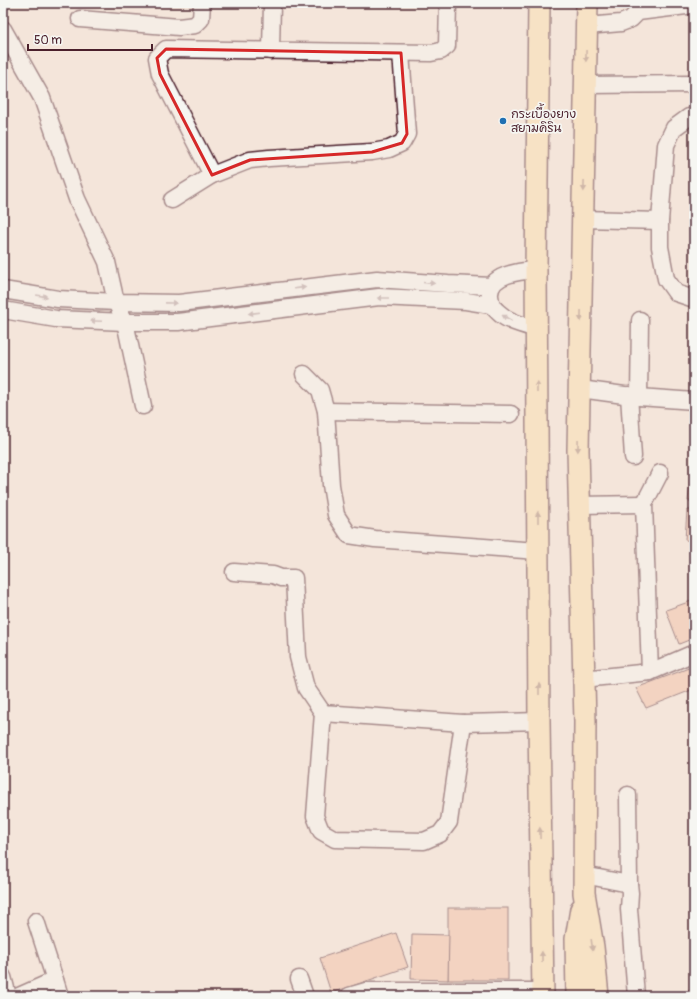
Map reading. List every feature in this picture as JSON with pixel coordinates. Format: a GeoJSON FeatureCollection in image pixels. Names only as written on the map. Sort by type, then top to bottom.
{"type":"FeatureCollection","features":[{"type":"Feature","properties":{"kind":"main road"},"geometry":{"type":"LineString","coordinates":[[539,3],[536,270],[539,721],[543,994]]}},
{"type":"Feature","properties":{"kind":"main road"},"geometry":{"type":"LineString","coordinates":[[577,996],[576,939],[584,884],[585,722],[578,450],[587,3]]}},
{"type":"Feature","properties":{"kind":"main road"},"geometry":{"type":"LineString","coordinates":[[584,884],[593,946],[598,996]]}},
{"type":"Feature","properties":{"kind":"street"},"geometry":{"type":"LineString","coordinates":[[80,19],[179,27],[195,25],[201,19],[202,3]]}},
{"type":"Feature","properties":{"kind":"street"},"geometry":{"type":"LineString","coordinates":[[270,51],[272,3]]}},
{"type":"Feature","properties":{"kind":"street"},"geometry":{"type":"LineString","coordinates":[[212,175],[160,74],[157,58],[166,49],[431,53],[441,50],[447,46],[448,3]]}},
{"type":"Feature","properties":{"kind":"street"},"geometry":{"type":"LineString","coordinates":[[587,26],[621,23],[631,19],[638,7],[694,5]]}},
{"type":"Feature","properties":{"kind":"street"},"geometry":{"type":"LineString","coordinates":[[4,32],[42,98],[77,199],[107,262],[116,302],[125,322],[143,406]]}},
{"type":"Feature","properties":{"kind":"street"},"geometry":{"type":"LineString","coordinates":[[172,200],[212,175],[250,160],[372,152],[389,149],[402,143],[407,134],[401,53]]}},
{"type":"Feature","properties":{"kind":"street"},"geometry":{"type":"LineString","coordinates":[[586,85],[694,84]]}},
{"type":"Feature","properties":{"kind":"street"},"geometry":{"type":"LineString","coordinates":[[694,116],[689,117],[674,128],[666,145],[660,221],[660,247],[666,279],[676,293],[694,299]]}},
{"type":"Feature","properties":{"kind":"street"},"geometry":{"type":"LineString","coordinates":[[583,219],[660,221]]}},
{"type":"Feature","properties":{"kind":"street"},"geometry":{"type":"LineString","coordinates":[[536,270],[516,272],[499,279],[492,286],[490,294],[492,305],[498,312],[509,320],[537,330]]}},
{"type":"Feature","properties":{"kind":"street"},"geometry":{"type":"LineString","coordinates":[[3,290],[58,299],[179,303],[377,279],[492,286]]}},
{"type":"Feature","properties":{"kind":"street"},"geometry":{"type":"LineString","coordinates":[[3,310],[56,319],[125,322],[178,322],[379,298],[466,302],[492,305]]}},
{"type":"Feature","properties":{"kind":"street"},"geometry":{"type":"LineString","coordinates":[[633,458],[634,396],[640,320]]}},
{"type":"Feature","properties":{"kind":"street"},"geometry":{"type":"LineString","coordinates":[[304,374],[320,390],[326,411],[331,485],[336,515],[349,535],[375,539],[538,551]]}},
{"type":"Feature","properties":{"kind":"street"},"geometry":{"type":"LineString","coordinates":[[580,389],[634,396],[694,401]]}},
{"type":"Feature","properties":{"kind":"street"},"geometry":{"type":"LineString","coordinates":[[326,411],[511,414]]}},
{"type":"Feature","properties":{"kind":"street"},"geometry":{"type":"LineString","coordinates":[[650,672],[644,504],[660,473]]}},
{"type":"Feature","properties":{"kind":"street"},"geometry":{"type":"LineString","coordinates":[[579,505],[644,504]]}},
{"type":"Feature","properties":{"kind":"street"},"geometry":{"type":"LineString","coordinates":[[234,572],[294,578],[298,657],[306,688],[323,713],[315,816],[320,831],[336,839],[424,840],[440,834],[449,822],[463,723]]}},
{"type":"Feature","properties":{"kind":"street"},"geometry":{"type":"LineString","coordinates":[[583,679],[650,672],[694,654]]}},
{"type":"Feature","properties":{"kind":"street"},"geometry":{"type":"LineString","coordinates":[[323,713],[463,723],[539,721]]}},
{"type":"Feature","properties":{"kind":"street"},"geometry":{"type":"LineString","coordinates":[[628,794],[629,909],[636,996]]}},
{"type":"Feature","properties":{"kind":"street"},"geometry":{"type":"LineString","coordinates":[[584,884],[629,884]]}},
{"type":"Feature","properties":{"kind":"street"},"geometry":{"type":"LineString","coordinates":[[36,921],[60,996]]}},
{"type":"Feature","properties":{"kind":"street"},"geometry":{"type":"LineString","coordinates":[[3,977],[8,996]]}},
{"type":"Feature","properties":{"kind":"street"},"geometry":{"type":"LineString","coordinates":[[300,979],[305,996]]}},
{"type":"Feature","properties":{"kind":"street"},"geometry":{"type":"LineString","coordinates":[[19,996],[55,980]]}},
{"type":"Feature","properties":{"kind":"street"},"geometry":{"type":"LineString","coordinates":[[349,996],[366,991],[452,994],[543,994]]}},
{"type":"Feature","properties":{"kind":"highlighted area"},"geometry":{"type":"Polygon","coordinates":[[[166,49],[401,53],[407,134],[402,143],[372,152],[250,160],[212,175],[160,74],[157,58],[166,49]]]}},
{"type":"Feature","properties":{"kind":"building"},"geometry":{"type":"Polygon","coordinates":[[[692,465],[694,465],[694,510],[692,510],[692,501],[688,501],[692,465]]]}},
{"type":"Feature","properties":{"kind":"building"},"geometry":{"type":"Polygon","coordinates":[[[687,510],[694,510],[694,541],[685,540],[687,510]]]}},
{"type":"Feature","properties":{"kind":"building"},"geometry":{"type":"Polygon","coordinates":[[[694,600],[694,638],[679,644],[666,610],[694,600]]]}},
{"type":"Feature","properties":{"kind":"building"},"geometry":{"type":"Polygon","coordinates":[[[694,666],[694,689],[646,708],[636,688],[694,666]]]}},
{"type":"Feature","properties":{"kind":"building"},"geometry":{"type":"Polygon","coordinates":[[[448,908],[508,908],[508,980],[448,980],[448,908]]]}},
{"type":"Feature","properties":{"kind":"building"},"geometry":{"type":"Polygon","coordinates":[[[396,933],[408,967],[331,993],[320,958],[396,933]]]}},
{"type":"Feature","properties":{"kind":"building"},"geometry":{"type":"Polygon","coordinates":[[[412,934],[449,935],[448,980],[411,979],[412,934]]]}},
{"type":"Feature","properties":{"kind":"building"},"geometry":{"type":"Polygon","coordinates":[[[297,992],[298,996],[284,996],[297,992]]]}},
{"type":"Feature","properties":{"kind":"place","name":"กระเบื้องยาง สยามคิริน"},"geometry":{"type":"Point","coordinates":[503,121]}}]}
